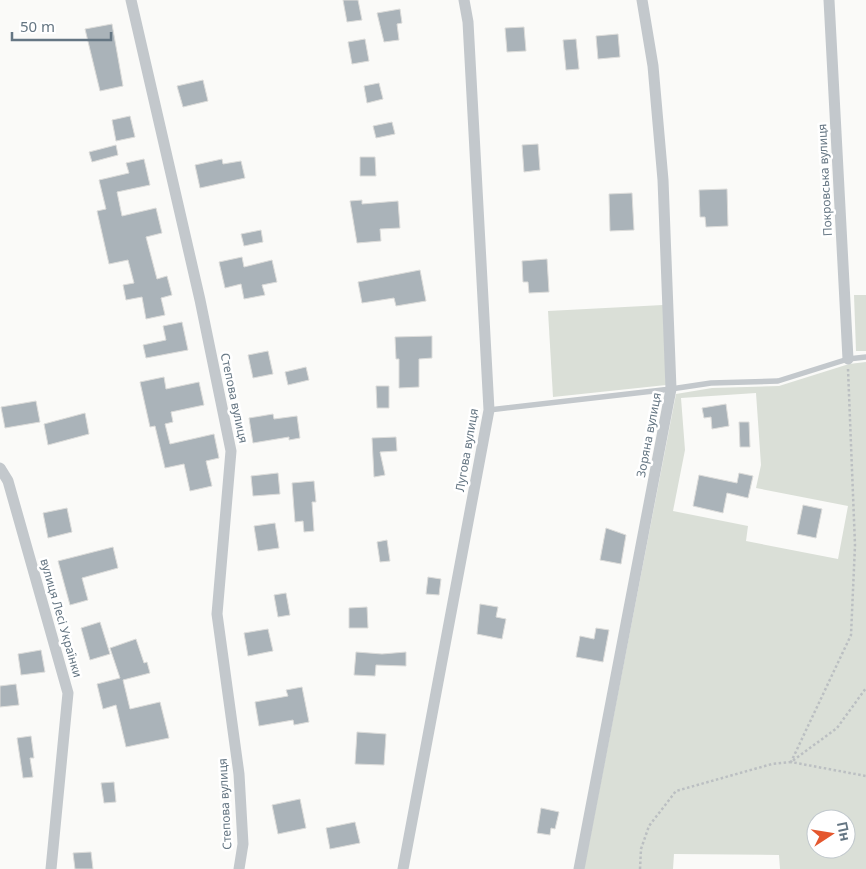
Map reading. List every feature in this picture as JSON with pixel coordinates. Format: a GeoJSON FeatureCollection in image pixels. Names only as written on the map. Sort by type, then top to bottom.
{"type":"FeatureCollection","features":[{"type":"Feature","properties":{"kind":"street","name":"Степова вулиця"},"geometry":{"type":"LineString","coordinates":[[131,0],[200,300],[231,451],[217,614],[239,774],[243,844],[239,869]]}},
{"type":"Feature","properties":{"kind":"street","name":"Лугова вулиця"},"geometry":{"type":"LineString","coordinates":[[403,869],[489,410],[468,32],[464,0]]}},
{"type":"Feature","properties":{"kind":"street","name":"Зоряна вулиця"},"geometry":{"type":"LineString","coordinates":[[579,869],[671,389],[663,180],[653,66],[642,0]]}},
{"type":"Feature","properties":{"kind":"street","name":"Покровська вулиця"},"geometry":{"type":"LineString","coordinates":[[829,0],[848,358]]}},
{"type":"Feature","properties":{"kind":"street","name":"вулиця Лесі Українки"},"geometry":{"type":"LineString","coordinates":[[0,468],[8,481],[68,693],[51,869]]}},
{"type":"Feature","properties":{"kind":"lane"},"geometry":{"type":"LineString","coordinates":[[489,410],[711,383],[778,381],[848,358],[866,357]]}},
{"type":"Feature","properties":{"kind":"path"},"geometry":{"type":"LineString","coordinates":[[791,762],[851,635],[855,545],[848,358]]}},
{"type":"Feature","properties":{"kind":"path"},"geometry":{"type":"LineString","coordinates":[[791,762],[837,728],[866,688]]}},
{"type":"Feature","properties":{"kind":"path"},"geometry":{"type":"LineString","coordinates":[[640,869],[641,849],[649,826],[676,791],[772,764],[791,762],[866,776]]}},
{"type":"Feature","properties":{"kind":"shaded area"},"geometry":{"type":"Polygon","coordinates":[[[854,295],[866,295],[866,351],[856,351],[854,295]]]}},
{"type":"Feature","properties":{"kind":"shaded area"},"geometry":{"type":"Polygon","coordinates":[[[663,305],[666,385],[553,397],[548,311],[663,305]]]}},
{"type":"Feature","properties":{"kind":"shaded area"},"geometry":{"type":"Polygon","coordinates":[[[866,362],[866,869],[780,869],[779,855],[674,854],[673,869],[584,869],[676,394],[712,388],[779,386],[849,364],[866,362]],[[756,393],[681,398],[685,450],[673,511],[748,526],[746,541],[838,559],[848,506],[756,488],[761,465],[756,393]]]}},
{"type":"Feature","properties":{"kind":"building"},"geometry":{"type":"Polygon","coordinates":[[[343,0],[358,0],[362,20],[347,22],[343,0]]]}},
{"type":"Feature","properties":{"kind":"building"},"geometry":{"type":"Polygon","coordinates":[[[400,9],[402,23],[397,24],[399,40],[384,42],[377,13],[400,9]]]}},
{"type":"Feature","properties":{"kind":"building"},"geometry":{"type":"Polygon","coordinates":[[[112,24],[123,86],[100,91],[85,29],[112,24]]]}},
{"type":"Feature","properties":{"kind":"building"},"geometry":{"type":"Polygon","coordinates":[[[524,27],[526,51],[507,52],[505,28],[524,27]]]}},
{"type":"Feature","properties":{"kind":"building"},"geometry":{"type":"Polygon","coordinates":[[[618,34],[620,57],[598,59],[596,36],[618,34]]]}},
{"type":"Feature","properties":{"kind":"building"},"geometry":{"type":"Polygon","coordinates":[[[365,39],[369,61],[352,64],[348,42],[365,39]]]}},
{"type":"Feature","properties":{"kind":"building"},"geometry":{"type":"Polygon","coordinates":[[[576,39],[579,69],[566,70],[563,40],[576,39]]]}},
{"type":"Feature","properties":{"kind":"building"},"geometry":{"type":"Polygon","coordinates":[[[203,80],[208,101],[183,107],[177,86],[203,80]]]}},
{"type":"Feature","properties":{"kind":"building"},"geometry":{"type":"Polygon","coordinates":[[[379,83],[383,99],[367,103],[364,86],[379,83]]]}},
{"type":"Feature","properties":{"kind":"building"},"geometry":{"type":"Polygon","coordinates":[[[130,116],[135,137],[116,141],[112,120],[130,116]]]}},
{"type":"Feature","properties":{"kind":"building"},"geometry":{"type":"Polygon","coordinates":[[[392,122],[395,134],[376,138],[373,126],[392,122]]]}},
{"type":"Feature","properties":{"kind":"building"},"geometry":{"type":"Polygon","coordinates":[[[538,144],[540,170],[524,172],[522,145],[538,144]]]}},
{"type":"Feature","properties":{"kind":"building"},"geometry":{"type":"Polygon","coordinates":[[[116,145],[118,155],[92,162],[89,152],[116,145]]]}},
{"type":"Feature","properties":{"kind":"building"},"geometry":{"type":"Polygon","coordinates":[[[360,157],[375,157],[376,176],[360,176],[360,157]]]}},
{"type":"Feature","properties":{"kind":"building"},"geometry":{"type":"Polygon","coordinates":[[[144,159],[150,185],[117,192],[122,216],[156,208],[162,233],[146,237],[157,279],[167,276],[172,295],[161,298],[165,315],[146,319],[142,297],[126,300],[123,285],[134,283],[128,260],[109,264],[97,211],[106,209],[99,180],[129,173],[126,163],[144,159]]]}},
{"type":"Feature","properties":{"kind":"building"},"geometry":{"type":"Polygon","coordinates":[[[222,159],[223,164],[241,161],[245,178],[200,188],[195,165],[222,159]]]}},
{"type":"Feature","properties":{"kind":"building"},"geometry":{"type":"Polygon","coordinates":[[[727,189],[728,226],[706,227],[705,217],[700,217],[699,190],[727,189]]]}},
{"type":"Feature","properties":{"kind":"building"},"geometry":{"type":"Polygon","coordinates":[[[632,193],[634,230],[610,231],[609,194],[632,193]]]}},
{"type":"Feature","properties":{"kind":"building"},"geometry":{"type":"Polygon","coordinates":[[[362,200],[362,204],[398,201],[400,228],[380,229],[381,241],[357,243],[350,201],[362,200]]]}},
{"type":"Feature","properties":{"kind":"building"},"geometry":{"type":"Polygon","coordinates":[[[261,230],[263,242],[244,246],[241,234],[261,230]]]}},
{"type":"Feature","properties":{"kind":"building"},"geometry":{"type":"Polygon","coordinates":[[[242,257],[244,267],[272,260],[277,282],[262,285],[265,295],[244,299],[241,284],[225,288],[219,262],[242,257]]]}},
{"type":"Feature","properties":{"kind":"building"},"geometry":{"type":"Polygon","coordinates":[[[547,259],[549,292],[529,293],[528,282],[523,282],[522,261],[547,259]]]}},
{"type":"Feature","properties":{"kind":"building"},"geometry":{"type":"Polygon","coordinates":[[[420,270],[426,301],[396,306],[394,298],[362,303],[358,282],[420,270]]]}},
{"type":"Feature","properties":{"kind":"building"},"geometry":{"type":"Polygon","coordinates":[[[182,322],[188,350],[146,358],[143,345],[166,340],[163,326],[182,322]]]}},
{"type":"Feature","properties":{"kind":"building"},"geometry":{"type":"Polygon","coordinates":[[[432,336],[432,358],[419,359],[419,387],[399,388],[399,359],[396,359],[395,337],[432,336]]]}},
{"type":"Feature","properties":{"kind":"building"},"geometry":{"type":"Polygon","coordinates":[[[268,351],[273,374],[253,378],[248,355],[268,351]]]}},
{"type":"Feature","properties":{"kind":"building"},"geometry":{"type":"Polygon","coordinates":[[[306,367],[309,380],[288,385],[285,372],[306,367]]]}},
{"type":"Feature","properties":{"kind":"building"},"geometry":{"type":"Polygon","coordinates":[[[164,377],[166,389],[199,382],[204,405],[171,412],[173,422],[165,424],[170,444],[214,434],[219,458],[206,461],[212,486],[190,491],[184,464],[165,468],[155,426],[150,427],[140,382],[164,377]]]}},
{"type":"Feature","properties":{"kind":"building"},"geometry":{"type":"Polygon","coordinates":[[[376,386],[389,386],[389,408],[377,408],[376,386]]]}},
{"type":"Feature","properties":{"kind":"building"},"geometry":{"type":"Polygon","coordinates":[[[36,401],[40,422],[5,428],[1,407],[36,401]]]}},
{"type":"Feature","properties":{"kind":"building"},"geometry":{"type":"Polygon","coordinates":[[[726,404],[729,426],[712,429],[711,417],[704,418],[702,408],[726,404]]]}},
{"type":"Feature","properties":{"kind":"building"},"geometry":{"type":"Polygon","coordinates":[[[85,413],[89,434],[48,445],[44,424],[85,413]]]}},
{"type":"Feature","properties":{"kind":"building"},"geometry":{"type":"Polygon","coordinates":[[[273,414],[274,419],[297,416],[300,438],[289,440],[289,437],[253,443],[249,418],[273,414]]]}},
{"type":"Feature","properties":{"kind":"building"},"geometry":{"type":"Polygon","coordinates":[[[739,422],[749,422],[750,447],[740,447],[739,422]]]}},
{"type":"Feature","properties":{"kind":"building"},"geometry":{"type":"Polygon","coordinates":[[[396,437],[397,451],[380,452],[385,475],[374,477],[372,438],[396,437]]]}},
{"type":"Feature","properties":{"kind":"building"},"geometry":{"type":"Polygon","coordinates":[[[278,473],[280,494],[253,496],[251,476],[278,473]]]}},
{"type":"Feature","properties":{"kind":"building"},"geometry":{"type":"Polygon","coordinates":[[[739,473],[753,476],[748,498],[727,493],[723,513],[693,506],[699,475],[737,483],[739,473]]]}},
{"type":"Feature","properties":{"kind":"building"},"geometry":{"type":"Polygon","coordinates":[[[314,481],[316,502],[312,502],[314,531],[304,532],[303,521],[295,522],[292,483],[314,481]]]}},
{"type":"Feature","properties":{"kind":"building"},"geometry":{"type":"Polygon","coordinates":[[[803,505],[822,509],[816,538],[797,534],[803,505]]]}},
{"type":"Feature","properties":{"kind":"building"},"geometry":{"type":"Polygon","coordinates":[[[67,508],[72,532],[48,538],[43,513],[67,508]]]}},
{"type":"Feature","properties":{"kind":"building"},"geometry":{"type":"Polygon","coordinates":[[[275,523],[279,548],[258,551],[254,526],[275,523]]]}},
{"type":"Feature","properties":{"kind":"building"},"geometry":{"type":"Polygon","coordinates":[[[606,528],[626,535],[621,564],[600,560],[606,528]]]}},
{"type":"Feature","properties":{"kind":"building"},"geometry":{"type":"Polygon","coordinates":[[[387,540],[390,561],[380,562],[377,542],[387,540]]]}},
{"type":"Feature","properties":{"kind":"building"},"geometry":{"type":"Polygon","coordinates":[[[113,547],[118,568],[82,578],[88,600],[70,605],[58,561],[113,547]]]}},
{"type":"Feature","properties":{"kind":"building"},"geometry":{"type":"Polygon","coordinates":[[[428,577],[441,579],[439,595],[426,594],[428,577]]]}},
{"type":"Feature","properties":{"kind":"building"},"geometry":{"type":"Polygon","coordinates":[[[286,593],[290,615],[278,617],[274,595],[286,593]]]}},
{"type":"Feature","properties":{"kind":"building"},"geometry":{"type":"Polygon","coordinates":[[[480,604],[498,607],[496,617],[506,619],[502,639],[477,634],[480,604]]]}},
{"type":"Feature","properties":{"kind":"building"},"geometry":{"type":"Polygon","coordinates":[[[367,607],[368,628],[349,628],[349,608],[367,607]]]}},
{"type":"Feature","properties":{"kind":"building"},"geometry":{"type":"Polygon","coordinates":[[[100,622],[110,654],[90,660],[81,628],[100,622]]]}},
{"type":"Feature","properties":{"kind":"building"},"geometry":{"type":"Polygon","coordinates":[[[596,628],[609,630],[603,662],[576,657],[580,636],[594,639],[596,628]]]}},
{"type":"Feature","properties":{"kind":"building"},"geometry":{"type":"Polygon","coordinates":[[[268,629],[273,651],[248,656],[244,633],[268,629]]]}},
{"type":"Feature","properties":{"kind":"building"},"geometry":{"type":"Polygon","coordinates":[[[136,639],[144,663],[147,662],[150,673],[123,680],[130,709],[160,702],[169,738],[126,747],[116,705],[103,709],[97,684],[120,678],[110,648],[136,639]]]}},
{"type":"Feature","properties":{"kind":"building"},"geometry":{"type":"Polygon","coordinates":[[[41,650],[45,672],[21,675],[18,654],[41,650]]]}},
{"type":"Feature","properties":{"kind":"building"},"geometry":{"type":"Polygon","coordinates":[[[356,652],[382,654],[406,652],[406,666],[376,665],[375,676],[354,675],[356,652]]]}},
{"type":"Feature","properties":{"kind":"building"},"geometry":{"type":"Polygon","coordinates":[[[16,684],[19,705],[0,707],[0,686],[16,684]]]}},
{"type":"Feature","properties":{"kind":"building"},"geometry":{"type":"Polygon","coordinates":[[[302,687],[309,722],[294,725],[293,720],[259,726],[255,702],[288,696],[286,690],[302,687]]]}},
{"type":"Feature","properties":{"kind":"building"},"geometry":{"type":"Polygon","coordinates":[[[357,732],[386,734],[384,765],[355,764],[357,732]]]}},
{"type":"Feature","properties":{"kind":"building"},"geometry":{"type":"Polygon","coordinates":[[[31,736],[34,758],[30,758],[33,777],[23,778],[17,738],[31,736]]]}},
{"type":"Feature","properties":{"kind":"building"},"geometry":{"type":"Polygon","coordinates":[[[114,782],[116,802],[104,803],[101,783],[114,782]]]}},
{"type":"Feature","properties":{"kind":"building"},"geometry":{"type":"Polygon","coordinates":[[[300,799],[306,828],[278,834],[272,805],[300,799]]]}},
{"type":"Feature","properties":{"kind":"building"},"geometry":{"type":"Polygon","coordinates":[[[541,808],[559,812],[555,829],[551,828],[550,835],[537,833],[541,808]]]}},
{"type":"Feature","properties":{"kind":"building"},"geometry":{"type":"Polygon","coordinates":[[[355,822],[360,843],[330,849],[326,828],[355,822]]]}},
{"type":"Feature","properties":{"kind":"building"},"geometry":{"type":"Polygon","coordinates":[[[91,852],[93,869],[75,869],[73,853],[91,852]]]}}]}
